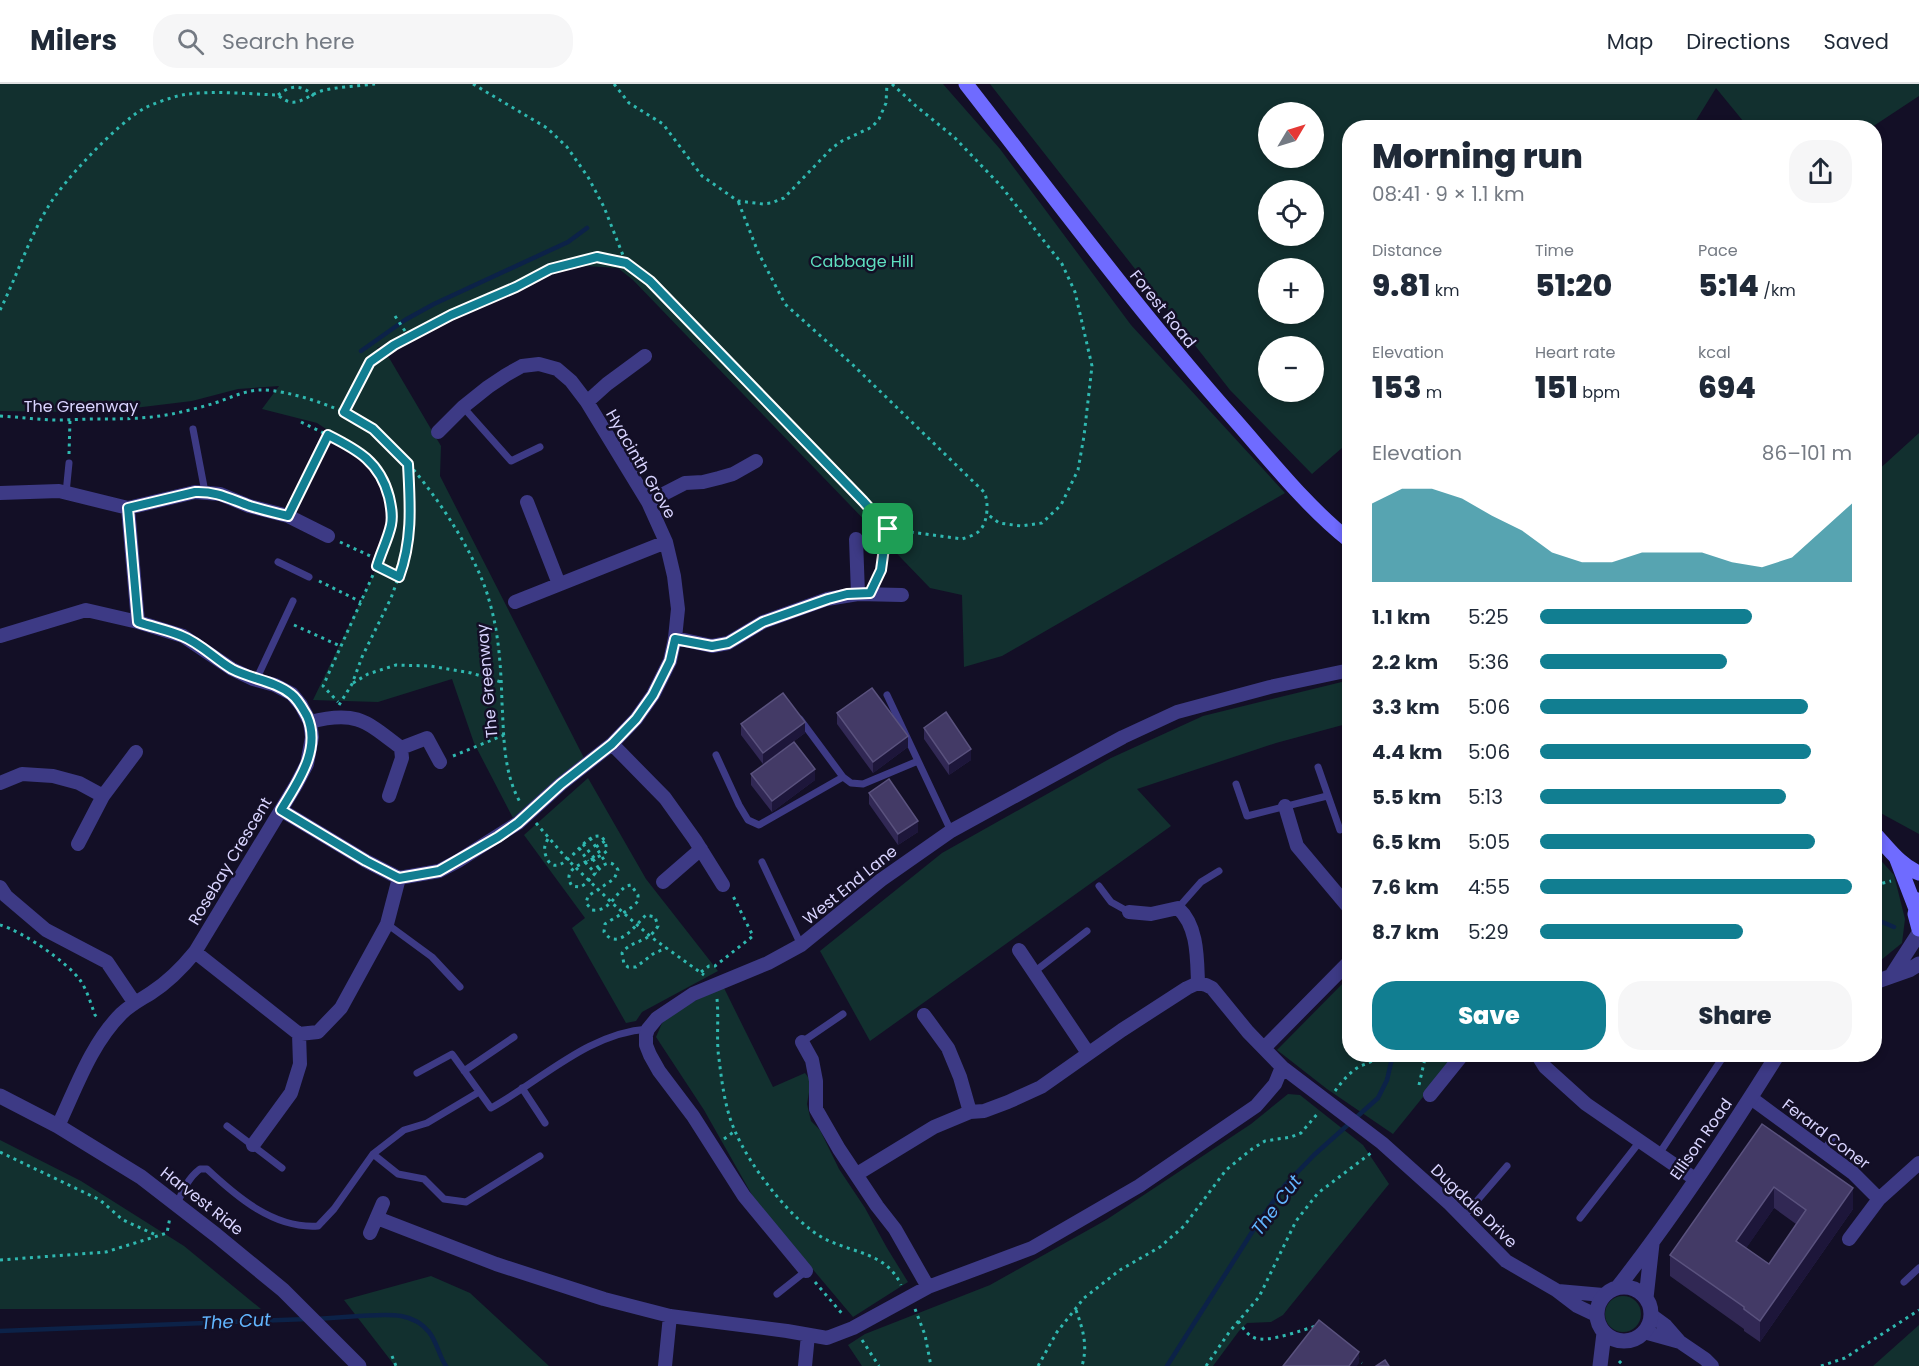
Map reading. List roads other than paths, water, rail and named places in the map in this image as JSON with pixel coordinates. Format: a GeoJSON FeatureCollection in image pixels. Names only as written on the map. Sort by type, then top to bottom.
{"type":"FeatureCollection","features":[{"type":"Feature","properties":{"kind":"main road","name":"Forest Road"},"geometry":{"type":"LineString","coordinates":[[966,84],[1184,364],[1284,476],[1328,523],[1342,534]]}},
{"type":"Feature","properties":{"kind":"main road"},"geometry":{"type":"LineString","coordinates":[[1882,842],[1911,870],[1919,873]]}},
{"type":"Feature","properties":{"kind":"main road"},"geometry":{"type":"LineString","coordinates":[[1896,857],[1917,904],[1915,914],[1919,931]]}},
{"type":"Feature","properties":{"kind":"street"},"geometry":{"type":"LineString","coordinates":[[586,402],[645,356]]}},
{"type":"Feature","properties":{"kind":"street","name":"Hyacinth Grove"},"geometry":{"type":"LineString","coordinates":[[399,878],[439,871],[458,861],[518,823],[612,744],[636,719],[653,695],[670,661],[678,609],[674,576],[666,542],[648,502],[586,402],[571,381],[557,369],[539,364],[522,366],[506,375],[464,407],[438,432]]}},
{"type":"Feature","properties":{"kind":"street"},"geometry":{"type":"LineString","coordinates":[[648,502],[685,483],[703,482],[733,474],[756,461]]}},
{"type":"Feature","properties":{"kind":"street"},"geometry":{"type":"LineString","coordinates":[[0,493],[59,491],[128,508],[195,492],[205,492],[220,494],[249,506],[288,516],[328,536]]}},
{"type":"Feature","properties":{"kind":"street"},"geometry":{"type":"LineString","coordinates":[[527,502],[559,584]]}},
{"type":"Feature","properties":{"kind":"street"},"geometry":{"type":"LineString","coordinates":[[128,508],[138,622]]}},
{"type":"Feature","properties":{"kind":"street"},"geometry":{"type":"LineString","coordinates":[[856,539],[864,593]]}},
{"type":"Feature","properties":{"kind":"street"},"geometry":{"type":"LineString","coordinates":[[515,602],[666,542]]}},
{"type":"Feature","properties":{"kind":"street"},"geometry":{"type":"LineString","coordinates":[[675,639],[712,646],[728,643],[763,622],[828,599],[864,593],[902,595]]}},
{"type":"Feature","properties":{"kind":"street"},"geometry":{"type":"LineString","coordinates":[[0,636],[86,610],[138,622],[183,636],[232,669],[292,694],[310,722],[330,717],[358,718],[401,748],[402,758],[389,796]]}},
{"type":"Feature","properties":{"kind":"street","name":"West End Lane"},"geometry":{"type":"LineString","coordinates":[[648,1029],[657,1018],[693,994],[768,963],[801,945],[880,880],[951,831],[1096,751],[1177,712],[1270,687],[1342,672]]}},
{"type":"Feature","properties":{"kind":"street","name":"Rosebay Crescent"},"geometry":{"type":"LineString","coordinates":[[58,1126],[83,1070],[117,1017],[134,1002],[152,993],[179,971],[195,952],[307,764],[312,737],[310,722]]}},
{"type":"Feature","properties":{"kind":"street"},"geometry":{"type":"LineString","coordinates":[[401,748],[427,738],[440,762]]}},
{"type":"Feature","properties":{"kind":"street"},"geometry":{"type":"LineString","coordinates":[[612,744],[665,798],[723,885]]}},
{"type":"Feature","properties":{"kind":"street"},"geometry":{"type":"LineString","coordinates":[[78,844],[103,796],[136,752]]}},
{"type":"Feature","properties":{"kind":"street"},"geometry":{"type":"LineString","coordinates":[[0,783],[22,774],[53,776],[79,783],[103,796]]}},
{"type":"Feature","properties":{"kind":"street"},"geometry":{"type":"LineString","coordinates":[[1285,806],[1297,846],[1342,899]]}},
{"type":"Feature","properties":{"kind":"street"},"geometry":{"type":"LineString","coordinates":[[195,952],[299,1034],[318,1032],[341,1008],[387,924],[399,878],[281,810]]}},
{"type":"Feature","properties":{"kind":"street"},"geometry":{"type":"LineString","coordinates":[[663,882],[701,849]]}},
{"type":"Feature","properties":{"kind":"street"},"geometry":{"type":"LineString","coordinates":[[2,895],[46,930],[108,962],[134,1002]]}},
{"type":"Feature","properties":{"kind":"street"},"geometry":{"type":"LineString","coordinates":[[856,1174],[934,1127],[970,1112],[984,1111],[1041,1087],[1172,996],[1198,983],[1197,958],[1192,931],[1185,915],[1178,908],[1151,914],[1129,912]]}},
{"type":"Feature","properties":{"kind":"street"},"geometry":{"type":"LineString","coordinates":[[1892,975],[1919,931]]}},
{"type":"Feature","properties":{"kind":"street"},"geometry":{"type":"LineString","coordinates":[[1019,950],[1088,1053]]}},
{"type":"Feature","properties":{"kind":"street"},"geometry":{"type":"LineString","coordinates":[[1882,979],[1919,964]]}},
{"type":"Feature","properties":{"kind":"street"},"geometry":{"type":"LineString","coordinates":[[1264,1048],[1342,969]]}},
{"type":"Feature","properties":{"kind":"street","name":"Dugdale Drive"},"geometry":{"type":"LineString","coordinates":[[1198,983],[1212,988],[1282,1067],[1374,1137],[1463,1217],[1506,1261],[1556,1290],[1577,1306],[1596,1315]]}},
{"type":"Feature","properties":{"kind":"street"},"geometry":{"type":"LineString","coordinates":[[924,1015],[948,1048],[960,1077],[970,1112]]}},
{"type":"Feature","properties":{"kind":"street"},"geometry":{"type":"LineString","coordinates":[[648,1029],[646,1045],[659,1071],[693,1116],[744,1196],[806,1271]]}},
{"type":"Feature","properties":{"kind":"street"},"geometry":{"type":"LineString","coordinates":[[253,1145],[291,1092],[300,1064],[299,1034]]}},
{"type":"Feature","properties":{"kind":"street"},"geometry":{"type":"LineString","coordinates":[[802,1042],[812,1060],[816,1081],[816,1108],[839,1149],[895,1229],[928,1287]]}},
{"type":"Feature","properties":{"kind":"street"},"geometry":{"type":"LineString","coordinates":[[1430,1095],[1457,1062]]}},
{"type":"Feature","properties":{"kind":"street"},"geometry":{"type":"LineString","coordinates":[[1542,1062],[1586,1104],[1695,1179]]}},
{"type":"Feature","properties":{"kind":"street","name":"Ellison Road"},"geometry":{"type":"LineString","coordinates":[[1618,1287],[1652,1244],[1695,1179],[1714,1155],[1773,1062]]}},
{"type":"Feature","properties":{"kind":"street"},"geometry":{"type":"LineString","coordinates":[[377,1218],[496,1264],[604,1299],[670,1316],[827,1338],[853,1328],[928,1287],[1032,1248],[1139,1186],[1256,1106],[1275,1084],[1282,1067]]}},
{"type":"Feature","properties":{"kind":"street","name":"Harvest Ride"},"geometry":{"type":"LineString","coordinates":[[0,1096],[58,1126],[141,1177],[174,1210],[283,1290],[358,1366]]}},
{"type":"Feature","properties":{"kind":"street","name":"Ferard Coner"},"geometry":{"type":"LineString","coordinates":[[1751,1098],[1853,1173],[1879,1199]]}},
{"type":"Feature","properties":{"kind":"street"},"geometry":{"type":"LineString","coordinates":[[1849,1239],[1879,1199],[1919,1163]]}},
{"type":"Feature","properties":{"kind":"street"},"geometry":{"type":"LineString","coordinates":[[370,1233],[383,1203]]}},
{"type":"Feature","properties":{"kind":"street","name":"Ellison Road"},"geometry":{"type":"LineString","coordinates":[[1646,1298],[1652,1244]]}},
{"type":"Feature","properties":{"kind":"street"},"geometry":{"type":"LineString","coordinates":[[1618,1287],[1634,1288],[1646,1298],[1651,1315],[1644,1332],[1631,1340],[1623,1341],[1604,1334],[1596,1315],[1603,1295],[1618,1287]]}},
{"type":"Feature","properties":{"kind":"street","name":"Dugdale Drive"},"geometry":{"type":"LineString","coordinates":[[1556,1290],[1603,1295]]}},
{"type":"Feature","properties":{"kind":"street"},"geometry":{"type":"LineString","coordinates":[[1651,1315],[1666,1326],[1680,1342],[1712,1366]]}},
{"type":"Feature","properties":{"kind":"street"},"geometry":{"type":"LineString","coordinates":[[665,1366],[670,1316]]}},
{"type":"Feature","properties":{"kind":"street"},"geometry":{"type":"LineString","coordinates":[[1644,1332],[1680,1342]]}},
{"type":"Feature","properties":{"kind":"street"},"geometry":{"type":"LineString","coordinates":[[1602,1366],[1604,1334]]}},
{"type":"Feature","properties":{"kind":"street"},"geometry":{"type":"LineString","coordinates":[[804,1366],[808,1335]]}},
{"type":"Feature","properties":{"kind":"street"},"geometry":{"type":"LineString","coordinates":[[1602,1366],[1623,1341]]}},
{"type":"Feature","properties":{"kind":"lane"},"geometry":{"type":"LineString","coordinates":[[464,407],[511,461],[540,447]]}},
{"type":"Feature","properties":{"kind":"lane"},"geometry":{"type":"LineString","coordinates":[[193,429],[205,492]]}},
{"type":"Feature","properties":{"kind":"lane"},"geometry":{"type":"LineString","coordinates":[[66,493],[69,463]]}},
{"type":"Feature","properties":{"kind":"lane"},"geometry":{"type":"LineString","coordinates":[[288,516],[313,466]]}},
{"type":"Feature","properties":{"kind":"lane"},"geometry":{"type":"LineString","coordinates":[[278,562],[309,577]]}},
{"type":"Feature","properties":{"kind":"lane"},"geometry":{"type":"LineString","coordinates":[[256,680],[293,601]]}},
{"type":"Feature","properties":{"kind":"lane"},"geometry":{"type":"LineString","coordinates":[[887,695],[951,831]]}},
{"type":"Feature","properties":{"kind":"lane"},"geometry":{"type":"LineString","coordinates":[[794,710],[843,777],[850,783],[863,784],[918,761]]}},
{"type":"Feature","properties":{"kind":"lane"},"geometry":{"type":"LineString","coordinates":[[716,755],[748,820],[759,825],[843,777]]}},
{"type":"Feature","properties":{"kind":"lane"},"geometry":{"type":"LineString","coordinates":[[1318,767],[1340,830]]}},
{"type":"Feature","properties":{"kind":"lane"},"geometry":{"type":"LineString","coordinates":[[1236,784],[1247,816],[1328,796]]}},
{"type":"Feature","properties":{"kind":"lane"},"geometry":{"type":"LineString","coordinates":[[762,862],[801,945]]}},
{"type":"Feature","properties":{"kind":"lane"},"geometry":{"type":"LineString","coordinates":[[1178,908],[1200,882],[1219,871]]}},
{"type":"Feature","properties":{"kind":"lane"},"geometry":{"type":"LineString","coordinates":[[1099,886],[1111,902],[1129,912]]}},
{"type":"Feature","properties":{"kind":"lane"},"geometry":{"type":"LineString","coordinates":[[387,924],[432,957],[460,987]]}},
{"type":"Feature","properties":{"kind":"lane"},"geometry":{"type":"LineString","coordinates":[[1034,972],[1087,931]]}},
{"type":"Feature","properties":{"kind":"lane"},"geometry":{"type":"LineString","coordinates":[[802,1042],[843,1014]]}},
{"type":"Feature","properties":{"kind":"lane"},"geometry":{"type":"LineString","coordinates":[[417,1073],[452,1054],[491,1108],[577,1052],[631,1030],[648,1029]]}},
{"type":"Feature","properties":{"kind":"lane"},"geometry":{"type":"LineString","coordinates":[[464,1071],[513,1037]]}},
{"type":"Feature","properties":{"kind":"lane"},"geometry":{"type":"LineString","coordinates":[[1659,1154],[1720,1062]]}},
{"type":"Feature","properties":{"kind":"lane"},"geometry":{"type":"LineString","coordinates":[[522,1089],[544,1123]]}},
{"type":"Feature","properties":{"kind":"lane"},"geometry":{"type":"LineString","coordinates":[[174,1210],[182,1191],[194,1174],[200,1169],[207,1169],[227,1188],[254,1208],[302,1227],[318,1226],[334,1209],[374,1154],[404,1130],[427,1123],[479,1092]]}},
{"type":"Feature","properties":{"kind":"lane"},"geometry":{"type":"LineString","coordinates":[[226,1126],[282,1168]]}},
{"type":"Feature","properties":{"kind":"lane"},"geometry":{"type":"LineString","coordinates":[[1823,1151],[1834,1136]]}},
{"type":"Feature","properties":{"kind":"lane"},"geometry":{"type":"LineString","coordinates":[[1580,1218],[1641,1140]]}},
{"type":"Feature","properties":{"kind":"lane"},"geometry":{"type":"LineString","coordinates":[[374,1154],[398,1174],[424,1179],[444,1199],[466,1202],[540,1156]]}},
{"type":"Feature","properties":{"kind":"lane"},"geometry":{"type":"LineString","coordinates":[[1463,1217],[1507,1166]]}},
{"type":"Feature","properties":{"kind":"lane"},"geometry":{"type":"LineString","coordinates":[[1904,1282],[1919,1268]]}},
{"type":"Feature","properties":{"kind":"lane"},"geometry":{"type":"LineString","coordinates":[[777,1294],[806,1271]]}},
{"type":"Feature","properties":{"kind":"waterway"},"geometry":{"type":"LineString","coordinates":[[361,351],[405,320],[434,304],[568,242],[587,228]]}},
{"type":"Feature","properties":{"kind":"waterway","name":"The Cut"},"geometry":{"type":"LineString","coordinates":[[1882,922],[1894,927]]}},
{"type":"Feature","properties":{"kind":"waterway","name":"The Cut"},"geometry":{"type":"LineString","coordinates":[[1167,1366],[1254,1229],[1285,1185],[1314,1155],[1378,1098],[1387,1080],[1391,1062]]}},
{"type":"Feature","properties":{"kind":"waterway","name":"The Cut"},"geometry":{"type":"LineString","coordinates":[[316,1319],[378,1315],[406,1317],[422,1325],[429,1332],[446,1366]]}},
{"type":"Feature","properties":{"kind":"waterway","name":"The Cut"},"geometry":{"type":"LineString","coordinates":[[0,1331],[308,1319]]}},
{"type":"Feature","properties":{"kind":"park label","name":"Cabbage Hill"},"geometry":{"type":"Point","coordinates":[862,261]}}]}
